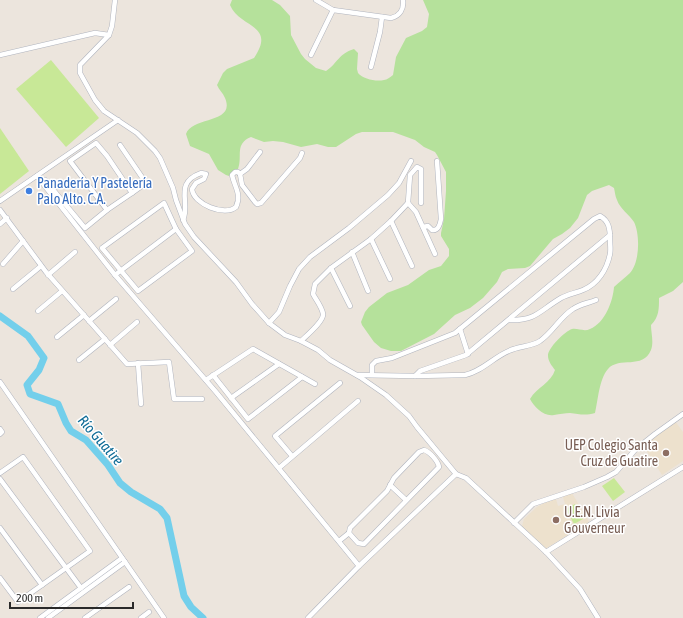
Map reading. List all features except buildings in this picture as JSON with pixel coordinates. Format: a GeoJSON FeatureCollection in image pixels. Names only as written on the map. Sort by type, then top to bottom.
{"type":"FeatureCollection","features":[{"type":"Feature","properties":{"kind":"street"},"geometry":{"type":"LineString","coordinates":[[115,0],[112,26],[108,35],[80,65],[80,73],[95,100],[104,110],[137,133],[160,158],[183,220],[194,237],[236,282],[268,323],[285,335],[318,350],[330,360],[386,395],[409,416],[456,474],[466,478],[546,552],[580,589],[598,618]]}},
{"type":"Feature","properties":{"kind":"street"},"geometry":{"type":"LineString","coordinates":[[316,0],[332,10],[391,18],[397,16],[402,9],[403,0]]}},
{"type":"Feature","properties":{"kind":"street"},"geometry":{"type":"LineString","coordinates":[[311,55],[332,10]]}},
{"type":"Feature","properties":{"kind":"street"},"geometry":{"type":"LineString","coordinates":[[371,66],[382,17]]}},
{"type":"Feature","properties":{"kind":"street"},"geometry":{"type":"LineString","coordinates":[[0,55],[95,33],[108,35]]}},
{"type":"Feature","properties":{"kind":"street"},"geometry":{"type":"LineString","coordinates":[[0,201],[118,120]]}},
{"type":"Feature","properties":{"kind":"street"},"geometry":{"type":"LineString","coordinates":[[70,161],[96,144],[107,156],[132,193]]}},
{"type":"Feature","properties":{"kind":"street"},"geometry":{"type":"LineString","coordinates":[[44,180],[85,228],[107,210],[146,183],[120,145]]}},
{"type":"Feature","properties":{"kind":"street"},"geometry":{"type":"LineString","coordinates":[[183,220],[185,208],[185,187],[194,176],[201,173],[206,174],[204,179],[196,183],[192,189],[194,195],[206,205],[216,209],[228,211],[236,207],[238,199],[237,190],[232,175],[237,172],[240,174],[260,152]]}},
{"type":"Feature","properties":{"kind":"street"},"geometry":{"type":"LineString","coordinates":[[240,174],[242,185],[257,204],[261,203],[300,158],[302,153]]}},
{"type":"Feature","properties":{"kind":"street"},"geometry":{"type":"LineString","coordinates":[[66,156],[107,210]]}},
{"type":"Feature","properties":{"kind":"street"},"geometry":{"type":"LineString","coordinates":[[268,323],[279,312],[299,269],[310,257],[349,228],[388,195],[411,161]]}},
{"type":"Feature","properties":{"kind":"street"},"geometry":{"type":"LineString","coordinates":[[423,227],[428,226],[432,230],[438,229],[441,219],[437,161]]}},
{"type":"Feature","properties":{"kind":"street"},"geometry":{"type":"LineString","coordinates":[[301,341],[323,319],[323,312],[313,294],[315,284],[331,268],[371,239],[408,203],[410,175],[417,167],[421,169],[421,203]]}},
{"type":"Feature","properties":{"kind":"street"},"geometry":{"type":"LineString","coordinates":[[37,176],[115,275],[206,380],[359,566]]}},
{"type":"Feature","properties":{"kind":"street"},"geometry":{"type":"LineString","coordinates":[[164,203],[176,229],[192,251],[138,291],[122,270],[102,248],[164,203]]}},
{"type":"Feature","properties":{"kind":"street"},"geometry":{"type":"LineString","coordinates":[[408,203],[416,212],[435,254]]}},
{"type":"Feature","properties":{"kind":"street"},"geometry":{"type":"LineString","coordinates":[[0,210],[48,275],[127,364],[169,362],[174,399],[202,399]]}},
{"type":"Feature","properties":{"kind":"street"},"geometry":{"type":"LineString","coordinates":[[372,374],[372,365],[376,361],[392,358],[455,333],[594,219],[600,216],[604,218],[608,224],[610,235],[610,254],[605,269],[596,282],[590,287],[566,295],[531,318],[522,321],[509,320]]}},
{"type":"Feature","properties":{"kind":"street"},"geometry":{"type":"LineString","coordinates":[[0,224],[7,218]]}},
{"type":"Feature","properties":{"kind":"street"},"geometry":{"type":"LineString","coordinates":[[391,221],[412,266]]}},
{"type":"Feature","properties":{"kind":"street"},"geometry":{"type":"LineString","coordinates":[[115,275],[176,229]]}},
{"type":"Feature","properties":{"kind":"street"},"geometry":{"type":"LineString","coordinates":[[415,376],[420,371],[468,354],[610,235]]}},
{"type":"Feature","properties":{"kind":"street"},"geometry":{"type":"LineString","coordinates":[[371,239],[390,280]]}},
{"type":"Feature","properties":{"kind":"street"},"geometry":{"type":"LineString","coordinates":[[2,264],[23,241]]}},
{"type":"Feature","properties":{"kind":"street"},"geometry":{"type":"LineString","coordinates":[[48,275],[75,252]]}},
{"type":"Feature","properties":{"kind":"street"},"geometry":{"type":"LineString","coordinates":[[352,252],[368,291]]}},
{"type":"Feature","properties":{"kind":"street"},"geometry":{"type":"LineString","coordinates":[[13,290],[41,266]]}},
{"type":"Feature","properties":{"kind":"street"},"geometry":{"type":"LineString","coordinates":[[331,268],[350,306]]}},
{"type":"Feature","properties":{"kind":"street"},"geometry":{"type":"LineString","coordinates":[[38,312],[62,291]]}},
{"type":"Feature","properties":{"kind":"street"},"geometry":{"type":"LineString","coordinates":[[89,321],[116,299]]}},
{"type":"Feature","properties":{"kind":"street"},"geometry":{"type":"LineString","coordinates":[[355,375],[372,374],[415,376],[465,375],[473,373],[504,353],[538,342],[575,307],[596,300]]}},
{"type":"Feature","properties":{"kind":"street"},"geometry":{"type":"LineString","coordinates":[[57,337],[84,315]]}},
{"type":"Feature","properties":{"kind":"street"},"geometry":{"type":"LineString","coordinates":[[110,346],[137,322]]}},
{"type":"Feature","properties":{"kind":"street"},"geometry":{"type":"LineString","coordinates":[[460,329],[468,354]]}},
{"type":"Feature","properties":{"kind":"street"},"geometry":{"type":"LineString","coordinates":[[79,360],[105,339]]}},
{"type":"Feature","properties":{"kind":"street"},"geometry":{"type":"LineString","coordinates":[[206,380],[252,350],[315,384]]}},
{"type":"Feature","properties":{"kind":"street"},"geometry":{"type":"LineString","coordinates":[[138,363],[141,404]]}},
{"type":"Feature","properties":{"kind":"street"},"geometry":{"type":"LineString","coordinates":[[231,398],[279,364]]}},
{"type":"Feature","properties":{"kind":"street"},"geometry":{"type":"LineString","coordinates":[[213,375],[248,419],[302,377]]}},
{"type":"Feature","properties":{"kind":"street"},"geometry":{"type":"LineString","coordinates":[[0,382],[164,618]]}},
{"type":"Feature","properties":{"kind":"street"},"geometry":{"type":"LineString","coordinates":[[292,456],[275,436],[340,382]]}},
{"type":"Feature","properties":{"kind":"street"},"geometry":{"type":"LineString","coordinates":[[279,468],[358,401]]}},
{"type":"Feature","properties":{"kind":"street"},"geometry":{"type":"LineString","coordinates":[[514,523],[534,504],[584,487],[616,472],[635,450],[683,414]]}},
{"type":"Feature","properties":{"kind":"street"},"geometry":{"type":"LineString","coordinates":[[0,429],[2,432],[0,434]]}},
{"type":"Feature","properties":{"kind":"street"},"geometry":{"type":"LineString","coordinates":[[339,541],[349,533],[352,526],[387,491],[394,478],[419,452],[424,450],[428,452],[438,463],[439,467],[364,544],[358,543],[349,533]]}},
{"type":"Feature","properties":{"kind":"street"},"geometry":{"type":"LineString","coordinates":[[0,473],[23,457],[90,551],[18,602],[0,578]]}},
{"type":"Feature","properties":{"kind":"street"},"geometry":{"type":"LineString","coordinates":[[546,552],[683,466]]}},
{"type":"Feature","properties":{"kind":"street"},"geometry":{"type":"LineString","coordinates":[[308,618],[359,566],[456,474]]}},
{"type":"Feature","properties":{"kind":"street"},"geometry":{"type":"LineString","coordinates":[[0,479],[81,588]]}},
{"type":"Feature","properties":{"kind":"street"},"geometry":{"type":"LineString","coordinates":[[390,485],[406,500]]}},
{"type":"Feature","properties":{"kind":"street"},"geometry":{"type":"LineString","coordinates":[[0,528],[42,585]]}},
{"type":"Feature","properties":{"kind":"street"},"geometry":{"type":"LineString","coordinates":[[40,618],[81,588],[124,560]]}},
{"type":"Feature","properties":{"kind":"street"},"geometry":{"type":"LineString","coordinates":[[52,617],[124,560]]}},
{"type":"Feature","properties":{"kind":"street"},"geometry":{"type":"LineString","coordinates":[[85,618],[129,587]]}},
{"type":"Feature","properties":{"kind":"street"},"geometry":{"type":"LineString","coordinates":[[141,618],[149,612]]}},
{"type":"Feature","properties":{"kind":"shaded area","name":"UEP Colegio Santa Cruz de Guatire"},"geometry":{"type":"Polygon","coordinates":[[[675,421],[683,432],[683,461],[662,475],[643,445],[675,421]]]}},
{"type":"Feature","properties":{"kind":"shaded area","name":"U.E.N. Livia Gouverneur"},"geometry":{"type":"Polygon","coordinates":[[[572,493],[589,522],[545,549],[522,526],[524,519],[537,507],[546,502],[556,499],[558,506],[565,504],[563,497],[572,493]]]}},
{"type":"Feature","properties":{"kind":"green space"},"geometry":{"type":"Polygon","coordinates":[[[232,0],[272,0],[280,5],[290,16],[291,35],[301,54],[316,68],[326,71],[341,56],[354,49],[358,53],[358,73],[370,80],[381,81],[386,80],[393,75],[396,57],[406,38],[422,31],[427,27],[429,14],[423,0],[683,0],[683,282],[673,291],[659,298],[659,309],[657,316],[651,325],[652,347],[647,356],[642,360],[613,365],[605,373],[601,384],[595,413],[585,415],[564,413],[550,415],[543,413],[530,399],[536,391],[547,382],[555,370],[549,362],[548,356],[548,353],[553,345],[569,330],[588,330],[600,322],[610,305],[614,287],[630,273],[636,262],[638,241],[636,227],[632,219],[618,203],[614,188],[609,185],[592,191],[587,195],[578,218],[570,228],[553,239],[530,266],[525,268],[508,269],[502,272],[497,282],[483,298],[470,308],[455,315],[434,334],[401,351],[391,351],[381,348],[374,342],[362,325],[361,322],[365,312],[387,293],[408,285],[429,270],[441,266],[449,256],[449,249],[441,236],[444,219],[446,172],[435,152],[424,147],[415,140],[393,132],[362,132],[356,134],[336,147],[328,147],[317,144],[301,147],[283,142],[264,142],[251,137],[242,143],[238,169],[229,176],[218,170],[209,154],[190,146],[186,134],[190,128],[196,124],[219,116],[224,112],[227,106],[225,98],[217,85],[223,73],[227,69],[254,58],[260,47],[261,39],[259,32],[235,12],[230,5],[232,0]]]}},
{"type":"Feature","properties":{"kind":"green space"},"geometry":{"type":"Polygon","coordinates":[[[51,60],[99,118],[66,147],[16,89],[51,60]]]}},
{"type":"Feature","properties":{"kind":"green space"},"geometry":{"type":"Polygon","coordinates":[[[0,128],[29,171],[0,194],[0,128]]]}},
{"type":"Feature","properties":{"kind":"green space"},"geometry":{"type":"Polygon","coordinates":[[[614,478],[625,492],[613,501],[602,486],[614,478]]]}},
{"type":"Feature","properties":{"kind":"green space"},"geometry":{"type":"Polygon","coordinates":[[[575,504],[583,519],[574,524],[566,509],[575,504]]]}},
{"type":"Feature","properties":{"kind":"waterway","name":"Río Guatire"},"geometry":{"type":"LineString","coordinates":[[0,316],[28,336],[44,358],[39,370],[27,385],[30,394],[58,404],[71,431],[86,440],[108,465],[120,483],[131,492],[160,509],[167,518],[184,596],[191,607],[203,618]]}},
{"type":"Feature","properties":{"kind":"place","name":"Panadería Y Pastelería Palo Alto. C.A."},"geometry":{"type":"Point","coordinates":[29,191]}},
{"type":"Feature","properties":{"kind":"place","name":"UEP Colegio Santa Cruz de Guatire"},"geometry":{"type":"Point","coordinates":[666,453]}},
{"type":"Feature","properties":{"kind":"place","name":"U.E.N. Livia Gouverneur"},"geometry":{"type":"Point","coordinates":[556,520]}}]}
